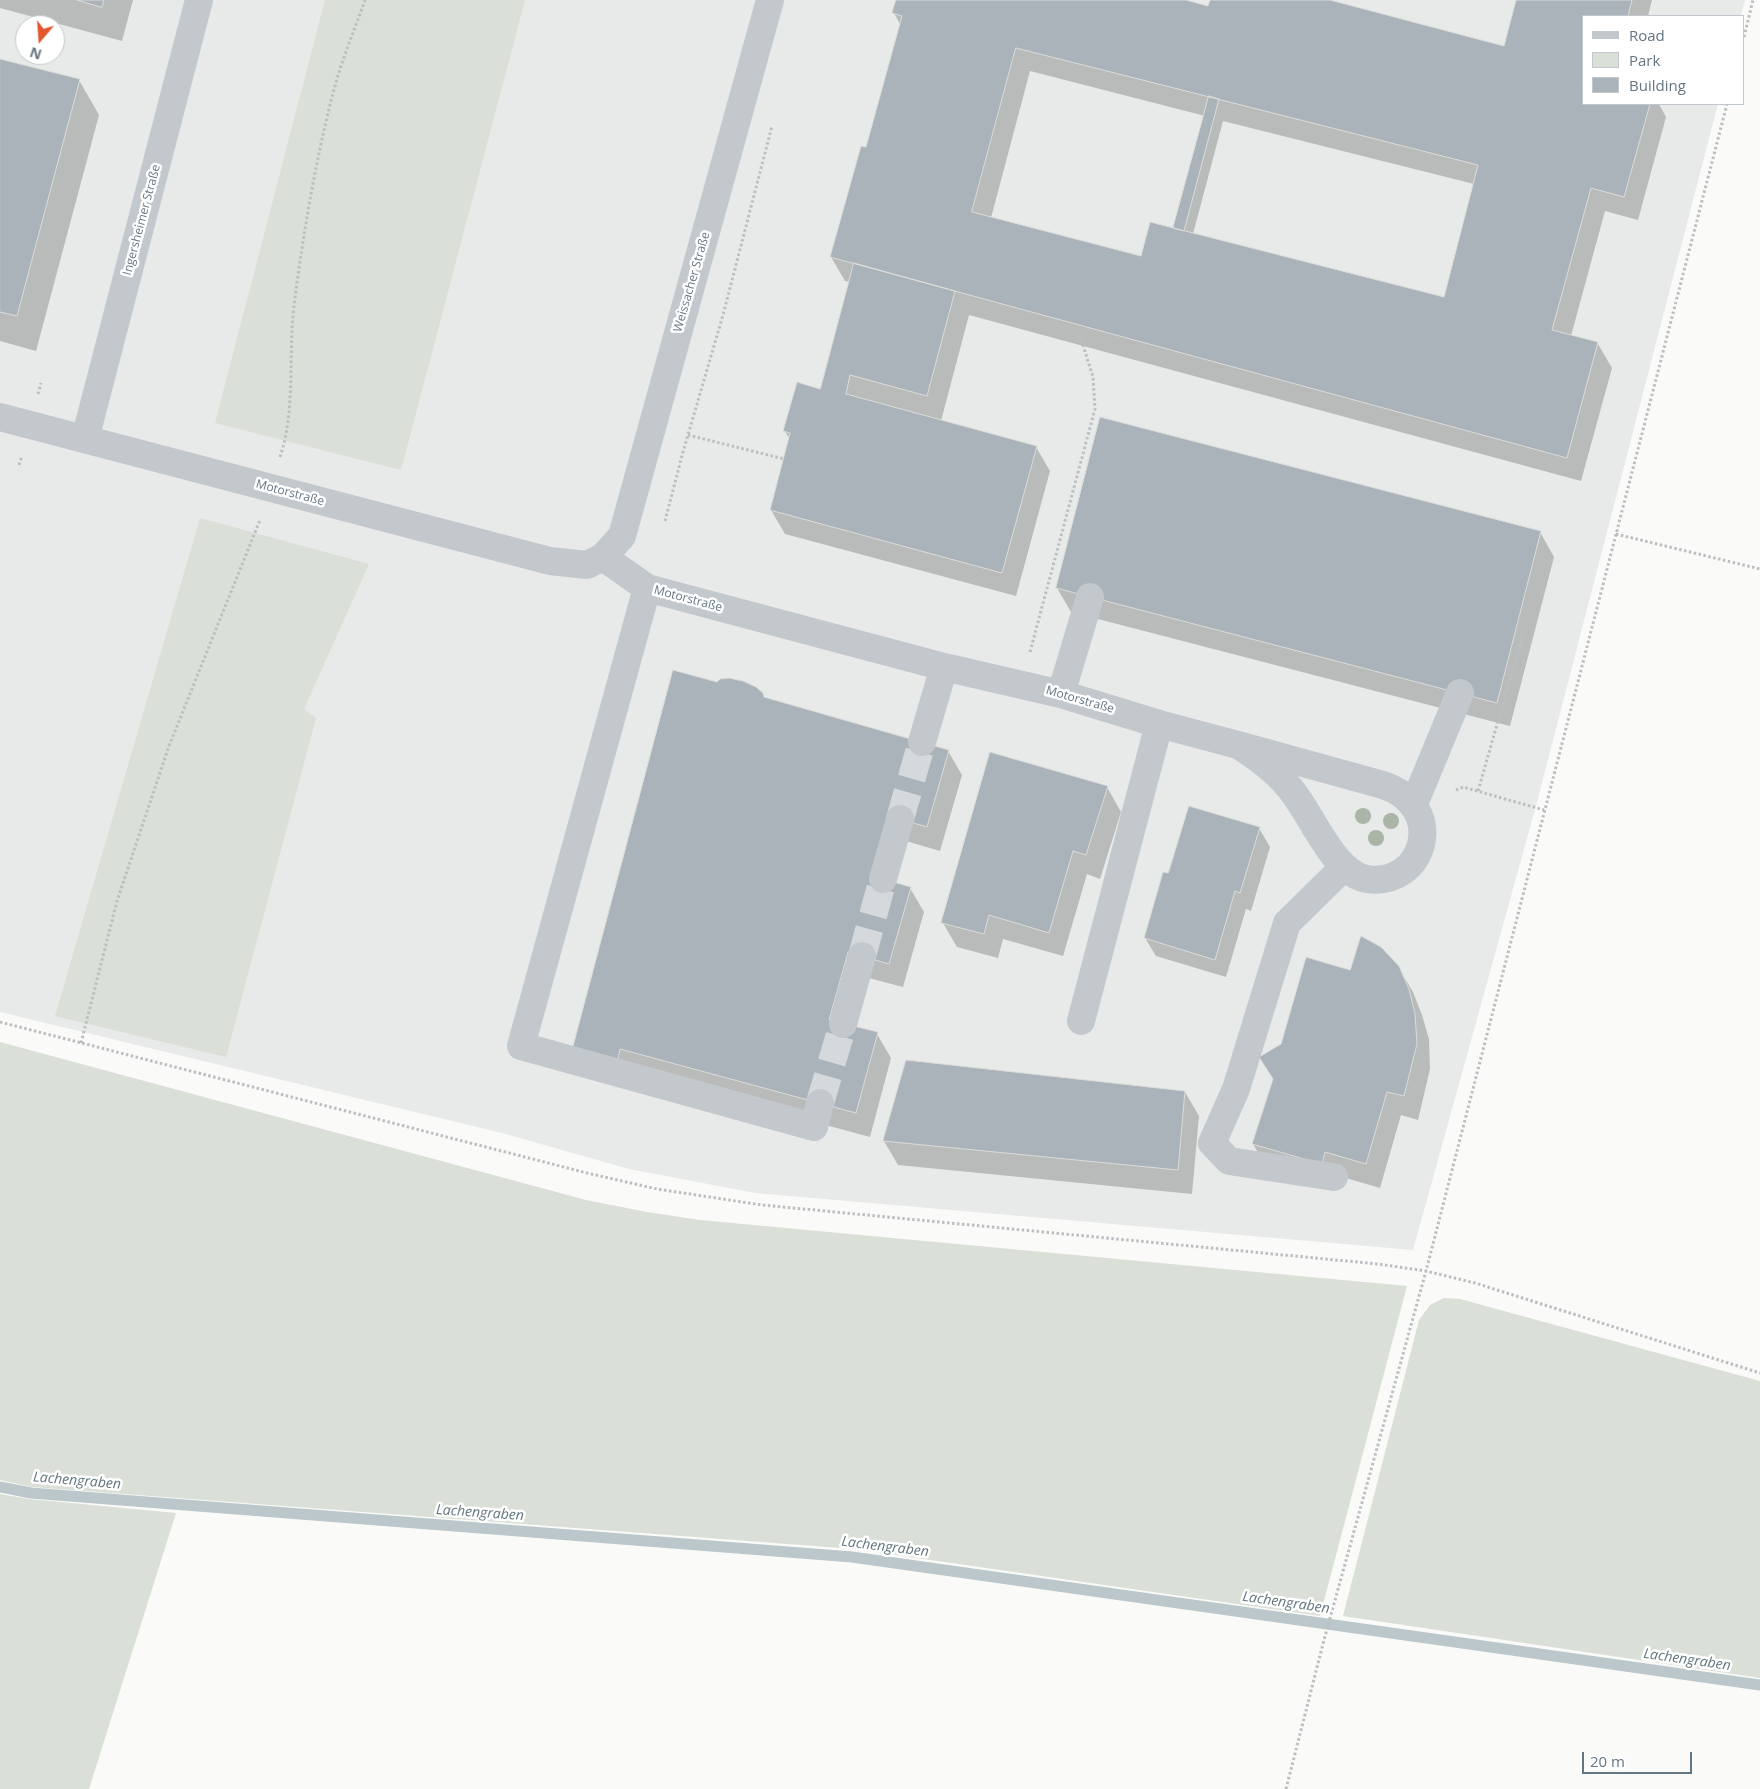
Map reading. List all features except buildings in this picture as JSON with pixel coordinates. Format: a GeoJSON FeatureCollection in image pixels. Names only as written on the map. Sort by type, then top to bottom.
{"type":"FeatureCollection","features":[{"type":"Feature","properties":{"kind":"street","name":"Ingersheimer Straße"},"geometry":{"type":"LineString","coordinates":[[85,439],[199,0]]}},
{"type":"Feature","properties":{"kind":"street","name":"Weissacher Straße"},"geometry":{"type":"LineString","coordinates":[[603,557],[622,536],[770,0]]}},
{"type":"Feature","properties":{"kind":"street","name":"Motorstraße"},"geometry":{"type":"LineString","coordinates":[[0,417],[550,561],[586,565],[603,557],[647,588],[944,667],[1061,694],[1158,724],[1238,745],[1392,788],[1400,792],[1415,807],[1422,822],[1423,831],[1420,849],[1410,865],[1403,871],[1386,878],[1368,879],[1359,877],[1344,867],[1337,860],[1289,786],[1262,760],[1238,745]]}},
{"type":"Feature","properties":{"kind":"street"},"geometry":{"type":"LineString","coordinates":[[647,588],[521,1046],[814,1127],[820,1104]]}},
{"type":"Feature","properties":{"kind":"street"},"geometry":{"type":"LineString","coordinates":[[1061,694],[1090,597]]}},
{"type":"Feature","properties":{"kind":"street"},"geometry":{"type":"LineString","coordinates":[[922,742],[944,667]]}},
{"type":"Feature","properties":{"kind":"street"},"geometry":{"type":"LineString","coordinates":[[1415,807],[1460,693]]}},
{"type":"Feature","properties":{"kind":"street"},"geometry":{"type":"LineString","coordinates":[[1081,1021],[1158,724]]}},
{"type":"Feature","properties":{"kind":"street"},"geometry":{"type":"LineString","coordinates":[[883,879],[900,819]]}},
{"type":"Feature","properties":{"kind":"street"},"geometry":{"type":"LineString","coordinates":[[1334,1177],[1229,1161],[1212,1143],[1236,1089],[1287,923],[1344,867]]}},
{"type":"Feature","properties":{"kind":"street"},"geometry":{"type":"LineString","coordinates":[[843,1024],[862,956]]}},
{"type":"Feature","properties":{"kind":"path"},"geometry":{"type":"LineString","coordinates":[[81,1043],[117,901],[166,755],[257,528],[282,453],[288,423],[291,331],[300,265],[320,150],[333,92],[365,0]]}},
{"type":"Feature","properties":{"kind":"path"},"geometry":{"type":"LineString","coordinates":[[1745,33],[1753,0]]}},
{"type":"Feature","properties":{"kind":"path"},"geometry":{"type":"LineString","coordinates":[[1286,1789],[1324,1640],[1426,1271],[1726,105]]}},
{"type":"Feature","properties":{"kind":"path"},"geometry":{"type":"LineString","coordinates":[[665,521],[723,316],[773,124]]}},
{"type":"Feature","properties":{"kind":"path"},"geometry":{"type":"LineString","coordinates":[[1030,652],[1095,410],[1093,377],[1081,339]]}},
{"type":"Feature","properties":{"kind":"path"},"geometry":{"type":"LineString","coordinates":[[688,435],[784,459]]}},
{"type":"Feature","properties":{"kind":"path"},"geometry":{"type":"LineString","coordinates":[[1616,534],[1760,569]]}},
{"type":"Feature","properties":{"kind":"path"},"geometry":{"type":"LineString","coordinates":[[1478,791],[1523,634]]}},
{"type":"Feature","properties":{"kind":"path"},"geometry":{"type":"LineString","coordinates":[[1415,807],[1463,787],[1544,810]]}},
{"type":"Feature","properties":{"kind":"path"},"geometry":{"type":"LineString","coordinates":[[0,1022],[578,1171],[657,1189],[762,1205],[1358,1262],[1426,1271],[1475,1283],[1760,1373]]}},
{"type":"Feature","properties":{"kind":"shaded area"},"geometry":{"type":"Polygon","coordinates":[[[0,0],[1745,0],[1741,15],[1582,15],[1582,105],[1718,105],[1536,806],[1413,1250],[755,1193],[629,1169],[502,1133],[0,1012],[0,0]]]}},
{"type":"Feature","properties":{"kind":"green space"},"geometry":{"type":"Polygon","coordinates":[[[325,0],[525,0],[401,470],[215,423],[325,0]]]}},
{"type":"Feature","properties":{"kind":"green space"},"geometry":{"type":"Polygon","coordinates":[[[200,518],[369,564],[304,709],[316,718],[226,1057],[55,1016],[200,518]]]}},
{"type":"Feature","properties":{"kind":"green space"},"geometry":{"type":"Polygon","coordinates":[[[0,1042],[586,1200],[647,1212],[700,1220],[1407,1286],[1320,1616],[854,1549],[32,1487],[0,1480],[0,1042]]]}},
{"type":"Feature","properties":{"kind":"green space"},"geometry":{"type":"Polygon","coordinates":[[[1444,1298],[1460,1299],[1760,1381],[1760,1678],[1343,1616],[1419,1320],[1430,1305],[1444,1298]]]}},
{"type":"Feature","properties":{"kind":"green space"},"geometry":{"type":"Polygon","coordinates":[[[0,1494],[29,1499],[176,1513],[89,1789],[0,1789],[0,1494]]]}},
{"type":"Feature","properties":{"kind":"waterway","name":"Lachengraben"},"geometry":{"type":"LineString","coordinates":[[0,1487],[31,1493],[852,1557],[1760,1685]]}},
{"type":"Feature","properties":{"kind":"tunnel"},"geometry":{"type":"LineString","coordinates":[[900,819],[922,742]]}},
{"type":"Feature","properties":{"kind":"tunnel"},"geometry":{"type":"LineString","coordinates":[[862,956],[883,879]]}},
{"type":"Feature","properties":{"kind":"tunnel"},"geometry":{"type":"LineString","coordinates":[[820,1103],[843,1024]]}}]}
